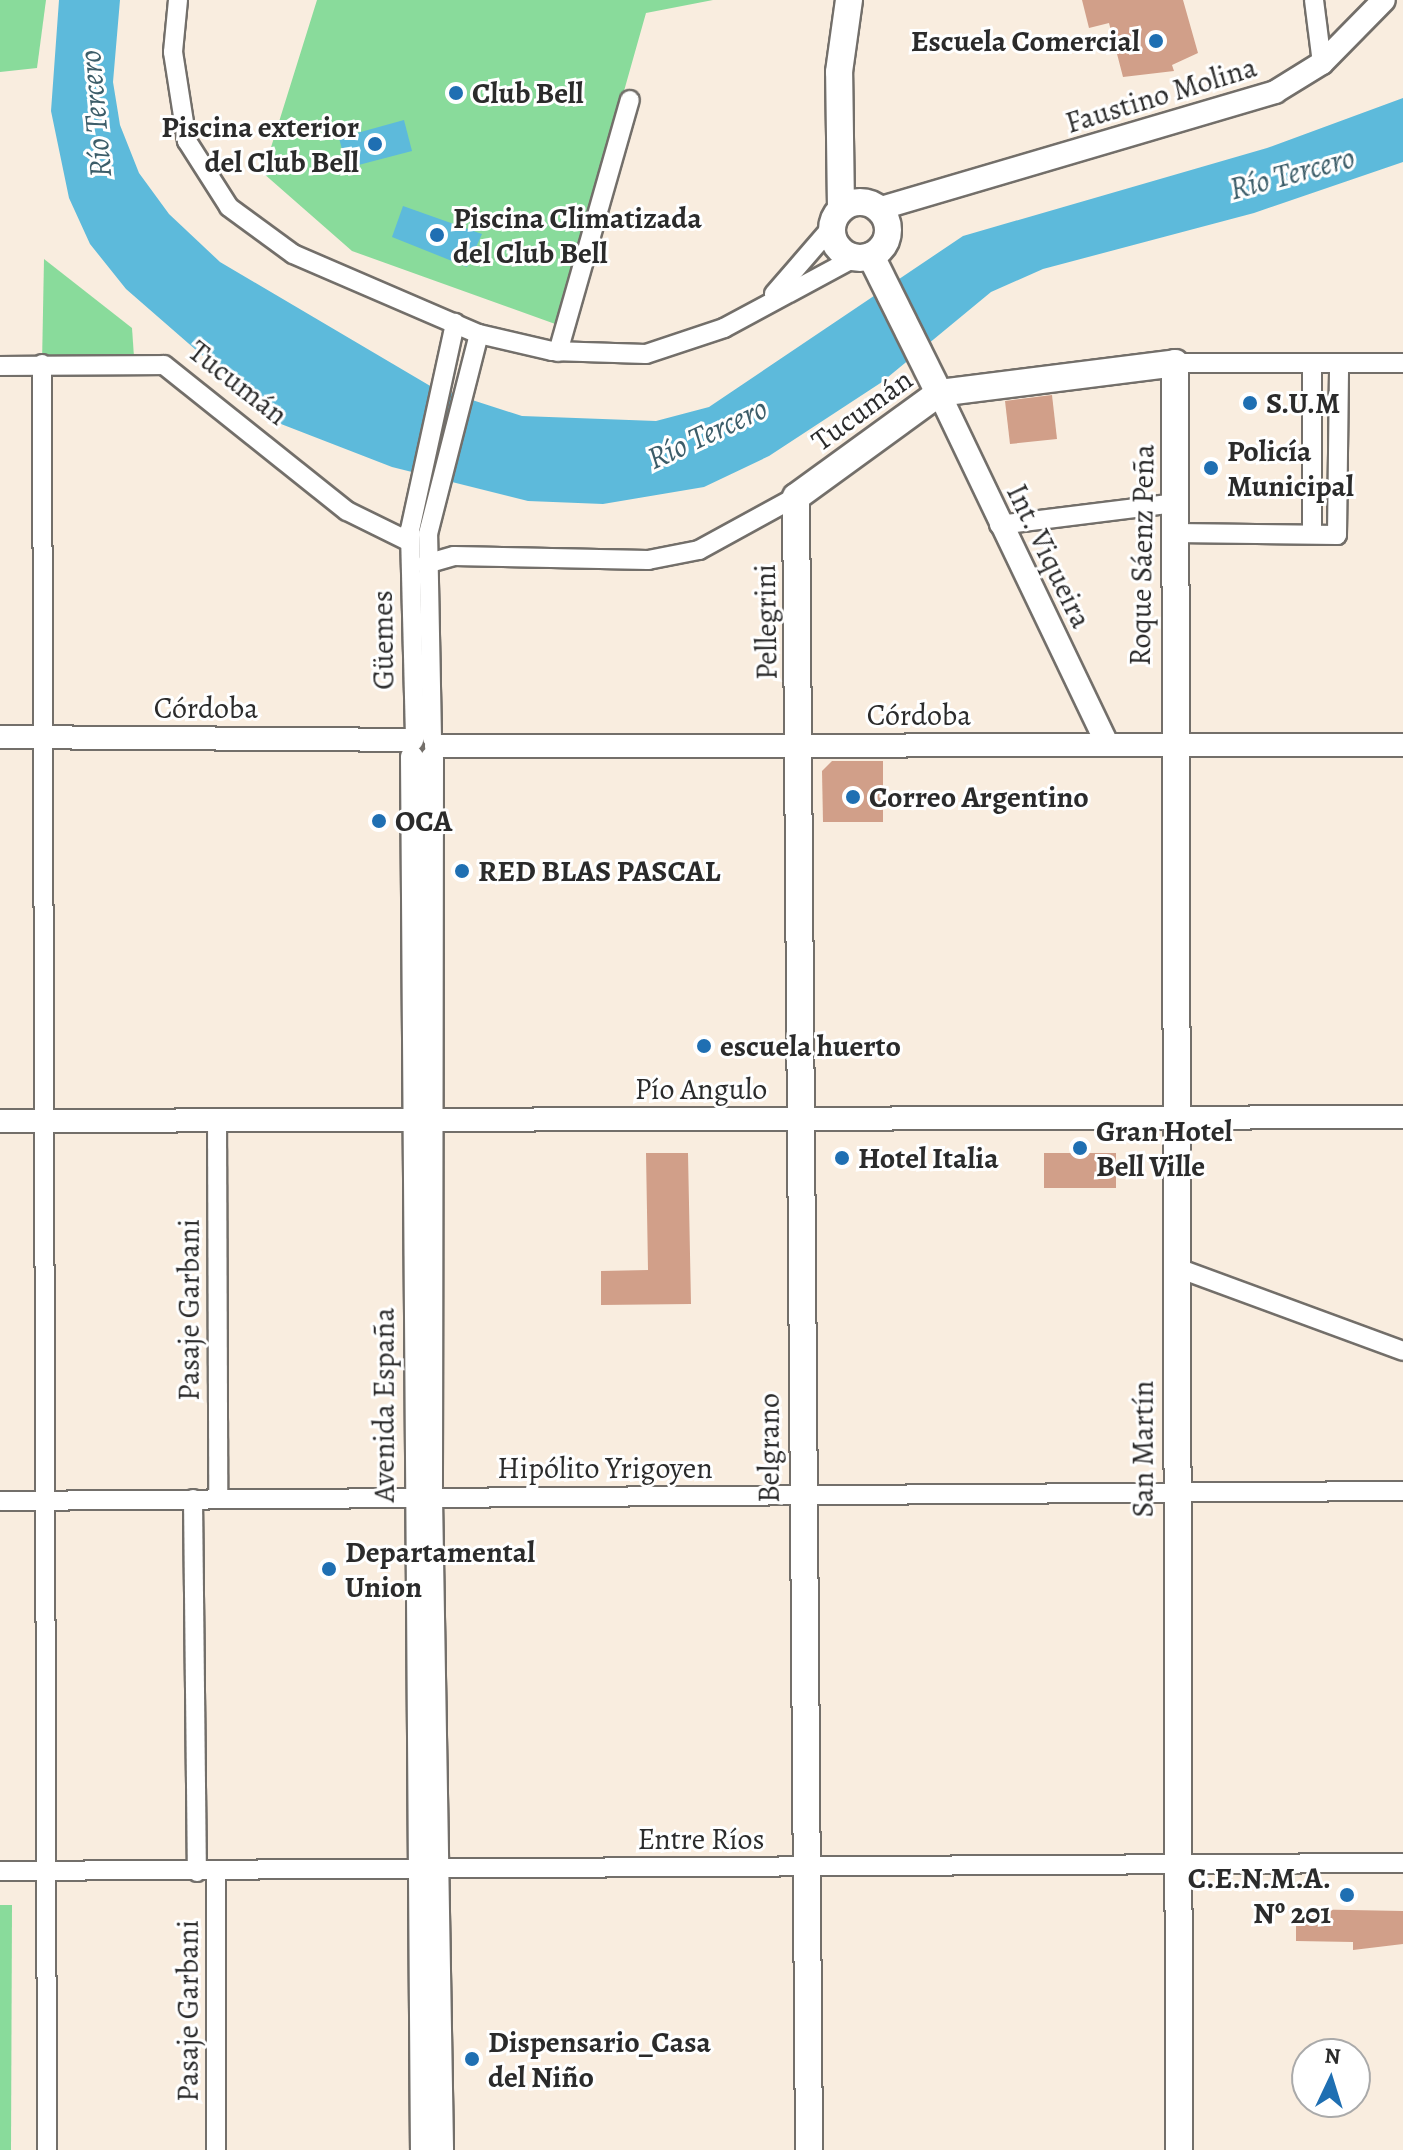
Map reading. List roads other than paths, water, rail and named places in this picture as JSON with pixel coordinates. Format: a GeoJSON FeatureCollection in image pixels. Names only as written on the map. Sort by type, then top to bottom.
{"type":"FeatureCollection","features":[{"type":"Feature","properties":{"kind":"main road"},"geometry":{"type":"LineString","coordinates":[[849,0],[839,72],[843,158],[835,245],[868,262],[939,393]]}},
{"type":"Feature","properties":{"kind":"main road"},"geometry":{"type":"LineString","coordinates":[[843,158],[878,212],[886,240],[868,262]]}},
{"type":"Feature","properties":{"kind":"main road"},"geometry":{"type":"LineString","coordinates":[[836,218],[878,212]]}},
{"type":"Feature","properties":{"kind":"main road","name":"Tucumán"},"geometry":{"type":"LineString","coordinates":[[796,497],[939,393],[1175,363]]}},
{"type":"Feature","properties":{"kind":"main road","name":"Roque Sáenz Peña"},"geometry":{"type":"LineString","coordinates":[[1171,747],[1175,363]]}},
{"type":"Feature","properties":{"kind":"main road","name":"Pellegrini"},"geometry":{"type":"LineString","coordinates":[[796,497],[800,746]]}},
{"type":"Feature","properties":{"kind":"main road","name":"Belgrano"},"geometry":{"type":"LineString","coordinates":[[800,746],[803,1867],[809,2150]]}},
{"type":"Feature","properties":{"kind":"main road","name":"San Martín"},"geometry":{"type":"LineString","coordinates":[[1171,747],[1178,1117],[1175,1492],[1180,1865],[1179,2150]]}},
{"type":"Feature","properties":{"kind":"street"},"geometry":{"type":"LineString","coordinates":[[178,0],[173,52],[184,125],[229,207],[293,254],[479,334],[558,352],[631,355],[684,346],[774,294],[868,262]]}},
{"type":"Feature","properties":{"kind":"street"},"geometry":{"type":"LineString","coordinates":[[1314,0],[1322,63]]}},
{"type":"Feature","properties":{"kind":"street","name":"Faustino Molina"},"geometry":{"type":"LineString","coordinates":[[878,212],[1203,118],[1275,92],[1322,63],[1384,0]]}},
{"type":"Feature","properties":{"kind":"street"},"geometry":{"type":"LineString","coordinates":[[558,352],[630,100]]}},
{"type":"Feature","properties":{"kind":"street"},"geometry":{"type":"LineString","coordinates":[[774,294],[836,218]]}},
{"type":"Feature","properties":{"kind":"street","name":"Güemes"},"geometry":{"type":"LineString","coordinates":[[421,747],[410,542],[455,323]]}},
{"type":"Feature","properties":{"kind":"street","name":"Güemes"},"geometry":{"type":"LineString","coordinates":[[421,747],[426,558],[479,334]]}},
{"type":"Feature","properties":{"kind":"street","name":"Tucumán"},"geometry":{"type":"LineString","coordinates":[[1175,363],[1403,363]]}},
{"type":"Feature","properties":{"kind":"street"},"geometry":{"type":"LineString","coordinates":[[1312,363],[1312,534]]}},
{"type":"Feature","properties":{"kind":"street"},"geometry":{"type":"LineString","coordinates":[[1175,533],[1337,535],[1339,363]]}},
{"type":"Feature","properties":{"kind":"street"},"geometry":{"type":"LineString","coordinates":[[42,364],[38,743],[40,1501],[47,1870],[47,2150]]}},
{"type":"Feature","properties":{"kind":"street","name":"Tucumán"},"geometry":{"type":"LineString","coordinates":[[0,366],[164,365],[347,511],[410,542]]}},
{"type":"Feature","properties":{"kind":"street","name":"Int. Viqueira"},"geometry":{"type":"LineString","coordinates":[[939,393],[999,525],[1107,744]]}},
{"type":"Feature","properties":{"kind":"street","name":"Tucumán"},"geometry":{"type":"LineString","coordinates":[[426,558],[648,560],[699,550],[796,497]]}},
{"type":"Feature","properties":{"kind":"street"},"geometry":{"type":"LineString","coordinates":[[999,525],[1175,503]]}},
{"type":"Feature","properties":{"kind":"street","name":"Córdoba"},"geometry":{"type":"LineString","coordinates":[[0,737],[38,743],[421,747],[1403,745]]}},
{"type":"Feature","properties":{"kind":"street","name":"Córdoba"},"geometry":{"type":"LineString","coordinates":[[0,750],[38,743]]}},
{"type":"Feature","properties":{"kind":"street","name":"Avenida España"},"geometry":{"type":"LineString","coordinates":[[421,747],[422,1498],[429,1869],[442,2150]]}},
{"type":"Feature","properties":{"kind":"street","name":"Pío Angulo"},"geometry":{"type":"LineString","coordinates":[[0,1121],[1403,1117]]}},
{"type":"Feature","properties":{"kind":"street","name":"Pasaje Garbani"},"geometry":{"type":"LineString","coordinates":[[217,1120],[218,1499]]}},
{"type":"Feature","properties":{"kind":"street"},"geometry":{"type":"LineString","coordinates":[[1175,1267],[1403,1351]]}},
{"type":"Feature","properties":{"kind":"street","name":"Hipólito Yrigoyen"},"geometry":{"type":"LineString","coordinates":[[0,1501],[1403,1491]]}},
{"type":"Feature","properties":{"kind":"street","name":"Pasaje Garbani"},"geometry":{"type":"LineString","coordinates":[[193,1499],[216,2150]]}},
{"type":"Feature","properties":{"kind":"street","name":"Entre Ríos"},"geometry":{"type":"LineString","coordinates":[[0,1871],[1403,1863]]}},
{"type":"Feature","properties":{"kind":"street","name":"Avenida España"},"geometry":{"type":"LineString","coordinates":[[422,2150],[429,1869]]}},
{"type":"Feature","properties":{"kind":"water","name":"Río Tercero"},"geometry":{"type":"Polygon","coordinates":[[[59,0],[120,0],[113,82],[120,125],[139,173],[169,214],[220,262],[432,387],[522,416],[656,421],[709,407],[963,236],[1267,148],[1403,98],[1403,162],[1254,213],[1043,269],[991,292],[882,382],[769,456],[704,487],[603,504],[528,501],[392,467],[281,424],[126,289],[90,244],[69,198],[51,111],[59,0]]]}},
{"type":"Feature","properties":{"kind":"water","name":"Piscina exterior del Club Bell"},"geometry":{"type":"Polygon","coordinates":[[[404,120],[412,151],[347,168],[339,138],[404,120]]]}},
{"type":"Feature","properties":{"kind":"water","name":"Piscina Climatizada del Club Bell"},"geometry":{"type":"Polygon","coordinates":[[[403,206],[482,234],[467,267],[392,237],[403,206]]]}},
{"type":"Feature","properties":{"kind":"place","name":"Escuela Comercial"},"geometry":{"type":"Point","coordinates":[1156,41]}},
{"type":"Feature","properties":{"kind":"place","name":"Club Bell"},"geometry":{"type":"Point","coordinates":[456,93]}},
{"type":"Feature","properties":{"kind":"place","name":"Piscina exterior del Club Bell"},"geometry":{"type":"Point","coordinates":[375,144]}},
{"type":"Feature","properties":{"kind":"place","name":"Piscina Climatizada del Club Bell"},"geometry":{"type":"Point","coordinates":[437,235]}},
{"type":"Feature","properties":{"kind":"place","name":"S.U.M"},"geometry":{"type":"Point","coordinates":[1250,403]}},
{"type":"Feature","properties":{"kind":"place","name":"Policía Municipal"},"geometry":{"type":"Point","coordinates":[1211,468]}},
{"type":"Feature","properties":{"kind":"place","name":"Correo Argentino"},"geometry":{"type":"Point","coordinates":[853,797]}},
{"type":"Feature","properties":{"kind":"place","name":"OCA"},"geometry":{"type":"Point","coordinates":[379,821]}},
{"type":"Feature","properties":{"kind":"place","name":"RED BLAS PASCAL"},"geometry":{"type":"Point","coordinates":[462,871]}},
{"type":"Feature","properties":{"kind":"place","name":"escuela huerto"},"geometry":{"type":"Point","coordinates":[704,1046]}},
{"type":"Feature","properties":{"kind":"place","name":"Gran Hotel Bell Ville"},"geometry":{"type":"Point","coordinates":[1080,1148]}},
{"type":"Feature","properties":{"kind":"place","name":"Hotel Italia"},"geometry":{"type":"Point","coordinates":[842,1158]}},
{"type":"Feature","properties":{"kind":"place","name":"Departamental Union"},"geometry":{"type":"Point","coordinates":[329,1569]}},
{"type":"Feature","properties":{"kind":"place","name":"C.E.N.M.A. Nº 201"},"geometry":{"type":"Point","coordinates":[1347,1895]}},
{"type":"Feature","properties":{"kind":"place","name":"Dispensario_Casa del Niño"},"geometry":{"type":"Point","coordinates":[472,2059]}}]}
